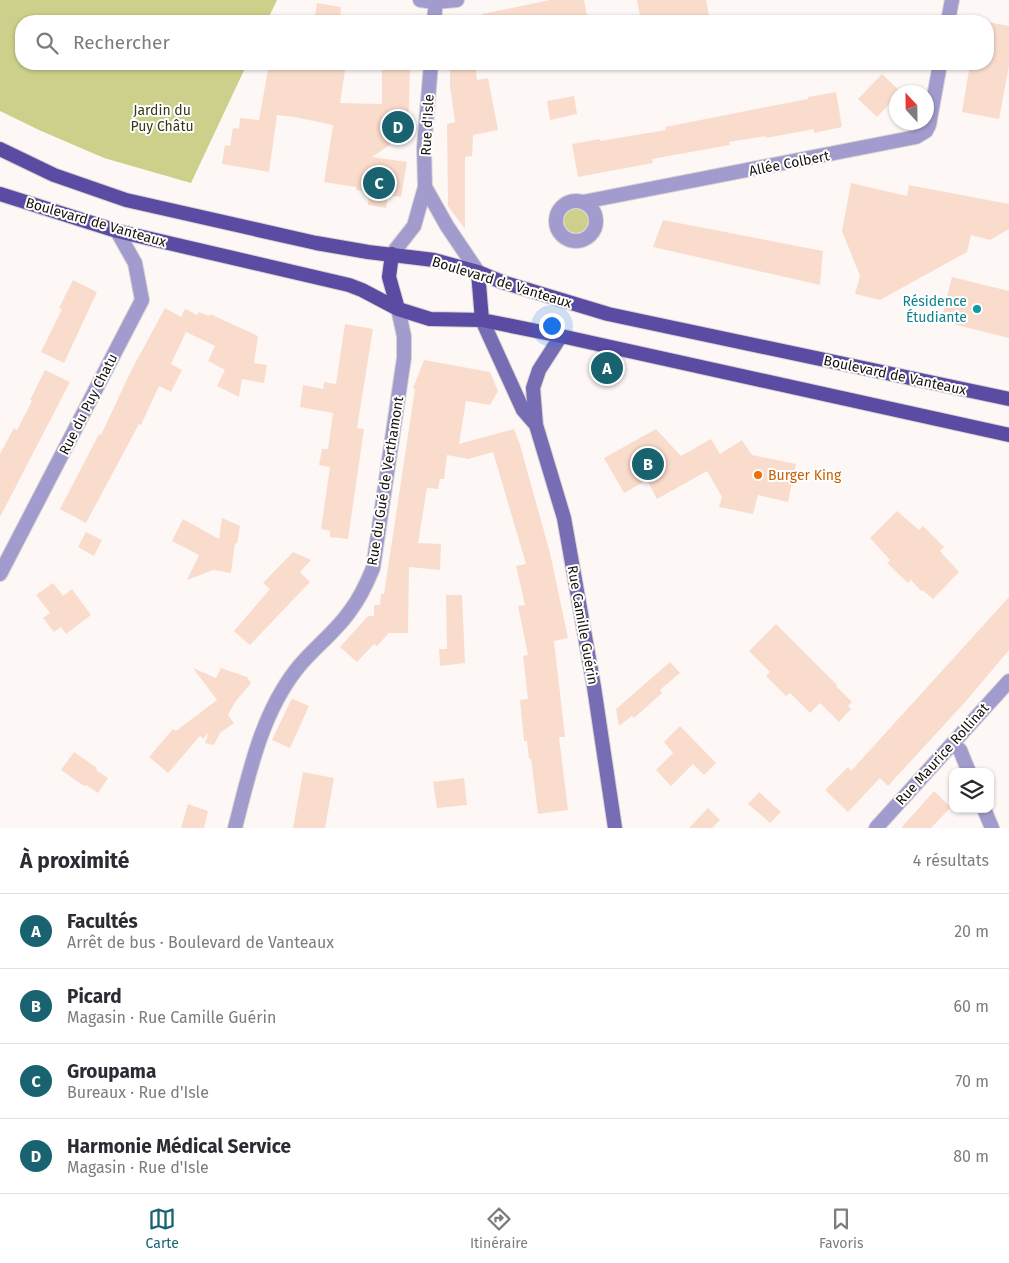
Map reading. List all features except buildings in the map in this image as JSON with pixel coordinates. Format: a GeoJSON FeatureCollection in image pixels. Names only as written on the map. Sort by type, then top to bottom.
{"type":"FeatureCollection","features":[{"type":"Feature","properties":{"kind":"main road","name":"Boulevard de Vanteaux"},"geometry":{"type":"LineString","coordinates":[[0,149],[54,175],[126,200],[316,243],[434,260],[478,272],[502,282],[608,314],[1009,399]]}},
{"type":"Feature","properties":{"kind":"main road","name":"Boulevard de Vanteaux"},"geometry":{"type":"LineString","coordinates":[[0,194],[117,231],[350,285],[398,309],[430,320],[482,320],[1009,436]]}},
{"type":"Feature","properties":{"kind":"main road","name":"Rue du Gué de Verthamont"},"geometry":{"type":"LineString","coordinates":[[392,254],[389,277],[398,309]]}},
{"type":"Feature","properties":{"kind":"main road","name":"Rue d'Isle"},"geometry":{"type":"LineString","coordinates":[[478,272],[480,292]]}},
{"type":"Feature","properties":{"kind":"main road","name":"Rue Camille Guérin"},"geometry":{"type":"LineString","coordinates":[[480,292],[482,320],[523,410],[536,425]]}},
{"type":"Feature","properties":{"kind":"main road","name":"Rue Camille Guérin"},"geometry":{"type":"LineString","coordinates":[[561,336],[539,370],[533,388],[536,425],[564,518],[594,688],[615,828]]}},
{"type":"Feature","properties":{"kind":"street"},"geometry":{"type":"LineString","coordinates":[[420,0],[457,0]]}},
{"type":"Feature","properties":{"kind":"street"},"geometry":{"type":"LineString","coordinates":[[949,15],[952,0]]}},
{"type":"Feature","properties":{"kind":"street"},"geometry":{"type":"LineString","coordinates":[[435,15],[436,1]]}},
{"type":"Feature","properties":{"kind":"street","name":"Rue d'Isle"},"geometry":{"type":"LineString","coordinates":[[392,254],[414,226],[425,187],[424,148],[430,70]]}},
{"type":"Feature","properties":{"kind":"street","name":"Allée Colbert"},"geometry":{"type":"LineString","coordinates":[[583,202],[916,137],[926,131],[929,125],[939,70]]}},
{"type":"Feature","properties":{"kind":"street","name":"Rue d'Isle"},"geometry":{"type":"LineString","coordinates":[[425,187],[447,226],[478,272]]}},
{"type":"Feature","properties":{"kind":"street","name":"Rue du Puy Chatu"},"geometry":{"type":"LineString","coordinates":[[0,574],[142,300],[135,263],[117,231]]}},
{"type":"Feature","properties":{"kind":"street","name":"Rue du Gué de Verthamont"},"geometry":{"type":"LineString","coordinates":[[235,828],[250,771],[270,713],[296,669],[350,612],[367,583],[373,568],[404,358],[404,336],[398,309]]}},
{"type":"Feature","properties":{"kind":"street","name":"Rue Maurice Rollinat"},"geometry":{"type":"LineString","coordinates":[[876,828],[1009,681]]}},
{"type":"Feature","properties":{"kind":"street"},"geometry":{"type":"LineString","coordinates":[[952,744],[960,750],[967,768]]}},
{"type":"Feature","properties":{"kind":"street"},"geometry":{"type":"LineString","coordinates":[[986,813],[992,828]]}},
{"type":"Feature","properties":{"kind":"green space","name":"Jardin du Puy Châtu"},"geometry":{"type":"Polygon","coordinates":[[[0,0],[277,0],[270,15],[15,15],[15,70],[244,70],[191,183],[104,158],[0,111],[0,0]]]}},
{"type":"Feature","properties":{"kind":"green space"},"geometry":{"type":"Polygon","coordinates":[[[576,209],[585,212],[588,221],[585,230],[576,233],[567,230],[564,221],[567,212],[576,209]]]}},
{"type":"Feature","properties":{"kind":"place","name":"Harmonie Médical Service"},"geometry":{"type":"Point","coordinates":[398,127]}},
{"type":"Feature","properties":{"kind":"place","name":"Groupama"},"geometry":{"type":"Point","coordinates":[379,183]}},
{"type":"Feature","properties":{"kind":"place","name":"Résidence Étudiante"},"geometry":{"type":"Point","coordinates":[977,309]}},
{"type":"Feature","properties":{"kind":"place","name":"Facultés"},"geometry":{"type":"Point","coordinates":[607,368]}},
{"type":"Feature","properties":{"kind":"place","name":"Picard"},"geometry":{"type":"Point","coordinates":[648,464]}},
{"type":"Feature","properties":{"kind":"place","name":"Burger King"},"geometry":{"type":"Point","coordinates":[758,475]}}]}
